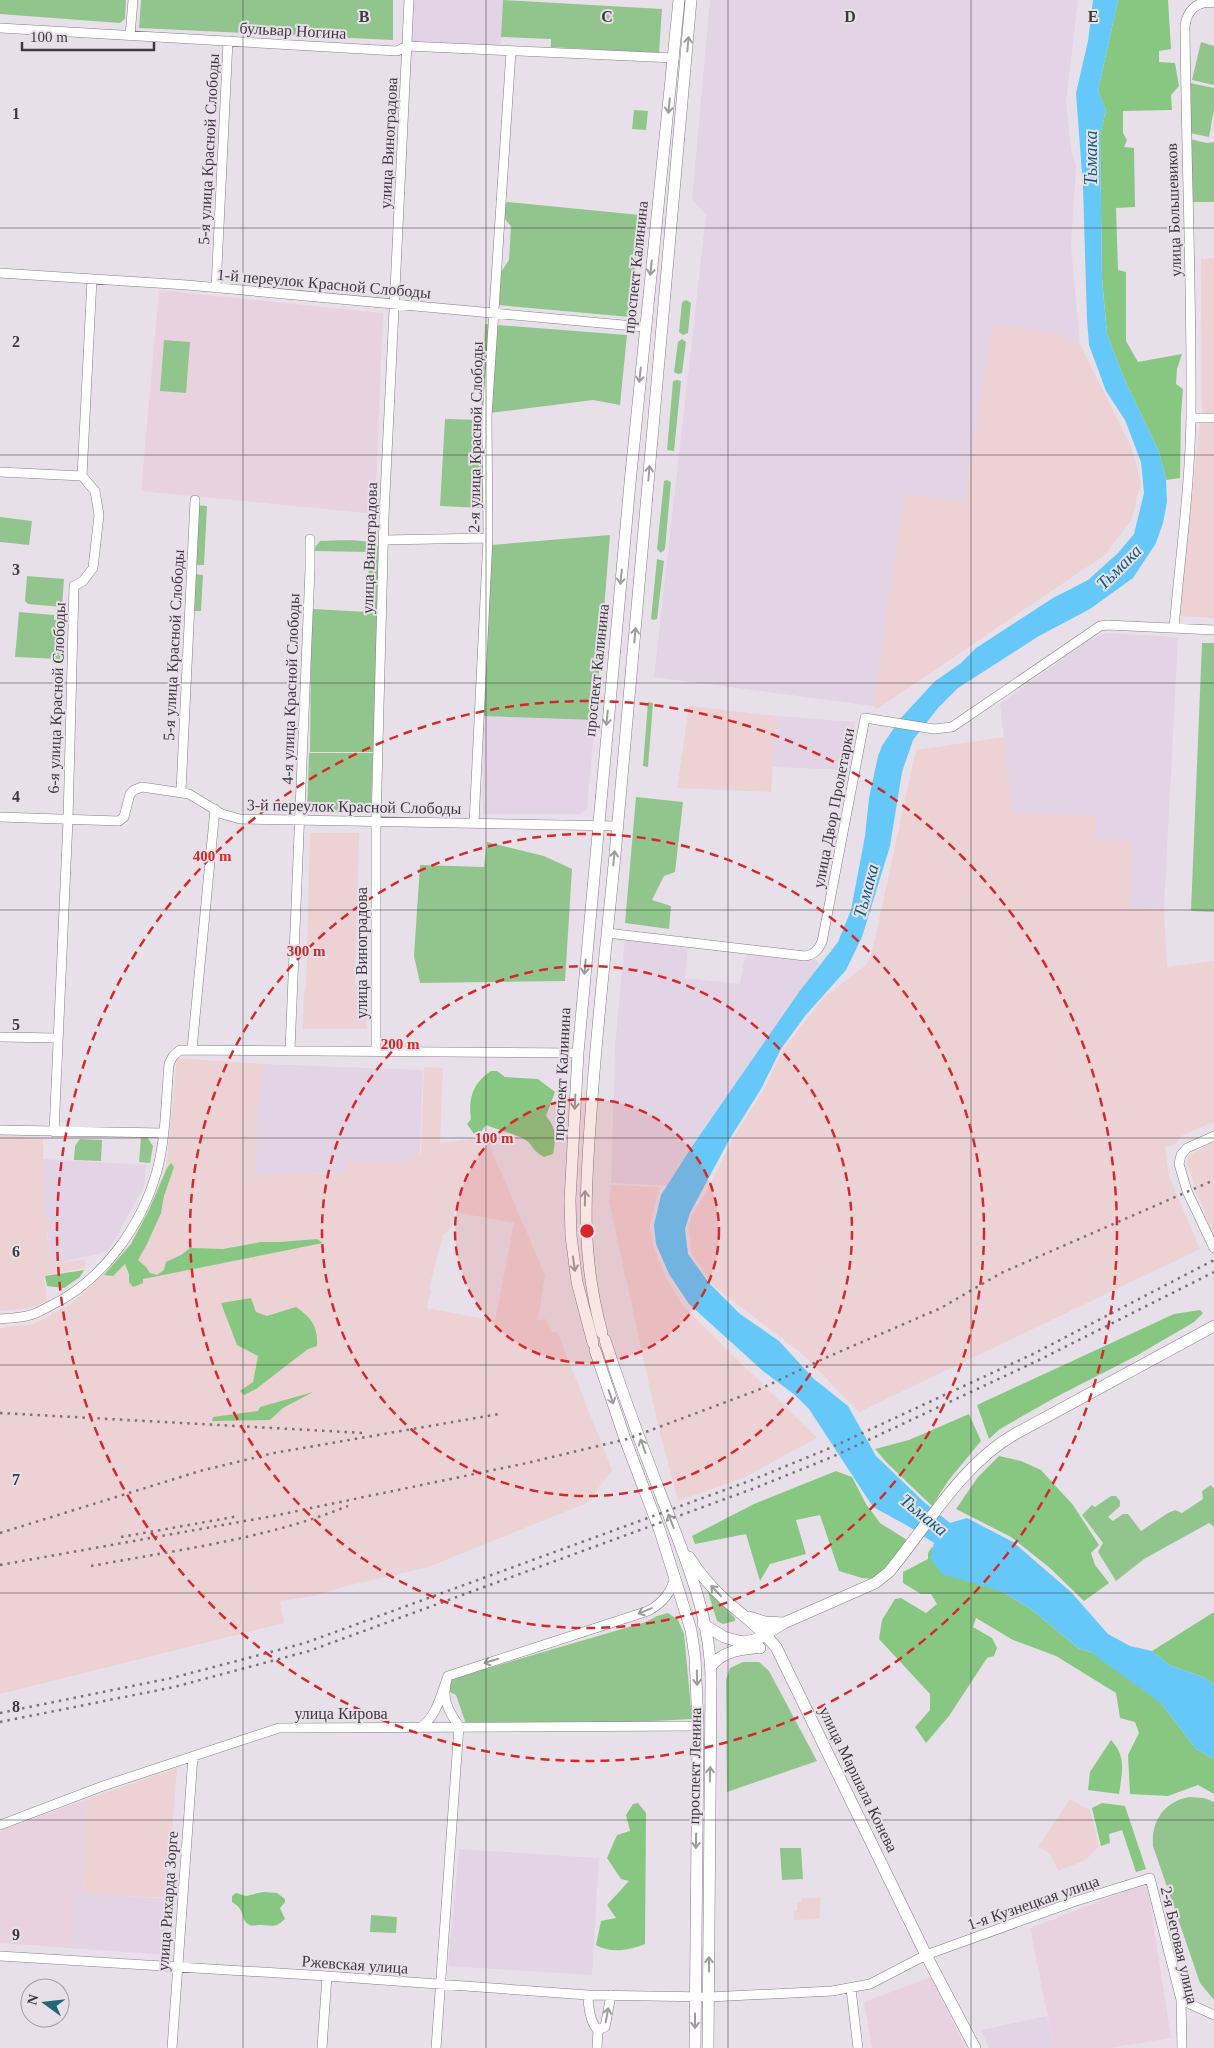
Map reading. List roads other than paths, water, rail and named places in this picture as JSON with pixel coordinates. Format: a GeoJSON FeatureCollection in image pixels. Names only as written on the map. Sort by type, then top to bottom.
{"type":"FeatureCollection","features":[{"type":"Feature","properties":{"kind":"main road","name":"проспект Калинина"},"geometry":{"type":"LineString","coordinates":[[647,1494],[625,1439],[594,1347],[577,1282],[571,1236],[571,1190],[578,1053],[588,918],[645,327],[679,0]]}},
{"type":"Feature","properties":{"kind":"main road","name":"проспект Калинина"},"geometry":{"type":"LineString","coordinates":[[660,1492],[603,1336],[589,1270],[585,1215],[594,1066],[631,684],[691,0]]}},
{"type":"Feature","properties":{"kind":"main road"},"geometry":{"type":"LineString","coordinates":[[645,327],[653,329],[661,336]]}},
{"type":"Feature","properties":{"kind":"main road"},"geometry":{"type":"LineString","coordinates":[[612,670],[620,679],[631,684]]}},
{"type":"Feature","properties":{"kind":"main road"},"geometry":{"type":"LineString","coordinates":[[588,918],[596,928],[607,933]]}},
{"type":"Feature","properties":{"kind":"main road"},"geometry":{"type":"LineString","coordinates":[[578,1053],[588,1056],[594,1066]]}},
{"type":"Feature","properties":{"kind":"main road"},"geometry":{"type":"LineString","coordinates":[[735,1640],[754,1641],[784,1623],[875,1583],[889,1572],[967,1473],[990,1450],[1214,1326]]}},
{"type":"Feature","properties":{"kind":"main road","name":"проспект Ленина"},"geometry":{"type":"LineString","coordinates":[[660,1492],[683,1549],[707,1627],[711,1666],[708,2048]]}},
{"type":"Feature","properties":{"kind":"main road","name":"проспект Ленина"},"geometry":{"type":"LineString","coordinates":[[647,1494],[683,1602],[696,1658],[698,1726],[695,2048]]}},
{"type":"Feature","properties":{"kind":"main road","name":"улица Маршала Конева"},"geometry":{"type":"LineString","coordinates":[[683,1549],[706,1580],[766,1635],[780,1655],[974,2048]]}},
{"type":"Feature","properties":{"kind":"main road"},"geometry":{"type":"LineString","coordinates":[[683,1602],[707,1627],[720,1635],[770,1650],[780,1655]]}},
{"type":"Feature","properties":{"kind":"main road"},"geometry":{"type":"LineString","coordinates":[[740,1613],[765,1622],[784,1623]]}},
{"type":"Feature","properties":{"kind":"main road"},"geometry":{"type":"LineString","coordinates":[[780,1655],[779,1641],[784,1623]]}},
{"type":"Feature","properties":{"kind":"main road"},"geometry":{"type":"LineString","coordinates":[[711,1666],[724,1656],[735,1640]]}},
{"type":"Feature","properties":{"kind":"main road"},"geometry":{"type":"LineString","coordinates":[[724,1656],[741,1650],[760,1648]]}},
{"type":"Feature","properties":{"kind":"street"},"geometry":{"type":"LineString","coordinates":[[130,36],[133,0]]}},
{"type":"Feature","properties":{"kind":"street","name":"улица Виноградова"},"geometry":{"type":"LineString","coordinates":[[376,1051],[376,822],[384,540],[409,0]]}},
{"type":"Feature","properties":{"kind":"street","name":"улица Большевиков"},"geometry":{"type":"LineString","coordinates":[[1174,628],[1188,482],[1191,418],[1185,26],[1188,16],[1196,6],[1205,2],[1214,3]]}},
{"type":"Feature","properties":{"kind":"street","name":"бульвар Ногина"},"geometry":{"type":"LineString","coordinates":[[0,28],[397,51],[407,46],[674,58]]}},
{"type":"Feature","properties":{"kind":"street","name":"5-я улица Красной Слободы"},"geometry":{"type":"LineString","coordinates":[[216,288],[228,41]]}},
{"type":"Feature","properties":{"kind":"street","name":"2-я улица Красной Слободы"},"geometry":{"type":"LineString","coordinates":[[474,824],[488,538],[487,416],[511,50]]}},
{"type":"Feature","properties":{"kind":"street","name":"1-й переулок Красной Слободы"},"geometry":{"type":"LineString","coordinates":[[0,273],[216,288],[645,327]]}},
{"type":"Feature","properties":{"kind":"street"},"geometry":{"type":"LineString","coordinates":[[0,472],[82,476],[92,279]]}},
{"type":"Feature","properties":{"kind":"street"},"geometry":{"type":"LineString","coordinates":[[1191,418],[1214,418]]}},
{"type":"Feature","properties":{"kind":"street","name":"6-я улица Красной Слободы"},"geometry":{"type":"LineString","coordinates":[[54,1132],[68,820],[74,586],[83,582],[93,568],[99,515],[95,491],[82,476]]}},
{"type":"Feature","properties":{"kind":"street","name":"5-я улица Красной Слободы"},"geometry":{"type":"LineString","coordinates":[[181,791],[195,500]]}},
{"type":"Feature","properties":{"kind":"street"},"geometry":{"type":"LineString","coordinates":[[384,540],[488,538]]}},
{"type":"Feature","properties":{"kind":"street","name":"4-я улица Красной Слободы"},"geometry":{"type":"LineString","coordinates":[[290,1050],[310,539]]}},
{"type":"Feature","properties":{"kind":"street","name":"улица Двор Пролетарки"},"geometry":{"type":"LineString","coordinates":[[607,933],[805,956],[815,953],[822,942],[865,718],[932,729],[944,729],[956,725],[1098,627],[1108,624],[1214,630]]}},
{"type":"Feature","properties":{"kind":"street","name":"3-й переулок Красной Слободы"},"geometry":{"type":"LineString","coordinates":[[0,817],[119,821],[124,817],[129,796],[137,789],[145,787],[181,791],[196,797],[227,816],[240,819],[617,826]]}},
{"type":"Feature","properties":{"kind":"street"},"geometry":{"type":"LineString","coordinates":[[192,1050],[215,809]]}},
{"type":"Feature","properties":{"kind":"street"},"geometry":{"type":"LineString","coordinates":[[0,1037],[57,1038]]}},
{"type":"Feature","properties":{"kind":"street"},"geometry":{"type":"LineString","coordinates":[[0,1319],[31,1315],[64,1300],[80,1289],[124,1240],[146,1200],[158,1168],[170,1061],[175,1053],[180,1050],[578,1053]]}},
{"type":"Feature","properties":{"kind":"street"},"geometry":{"type":"LineString","coordinates":[[0,1130],[163,1133]]}},
{"type":"Feature","properties":{"kind":"street"},"geometry":{"type":"LineString","coordinates":[[1214,1136],[1187,1148],[1181,1155],[1179,1164],[1187,1191],[1214,1248]]}},
{"type":"Feature","properties":{"kind":"street"},"geometry":{"type":"LineString","coordinates":[[421,1728],[432,1716],[448,1676],[648,1610],[660,1603],[667,1595],[675,1576]]}},
{"type":"Feature","properties":{"kind":"street"},"geometry":{"type":"LineString","coordinates":[[436,2048],[459,1726],[449,1713],[445,1702],[444,1689],[448,1676]]}},
{"type":"Feature","properties":{"kind":"street","name":"улица Кирова"},"geometry":{"type":"LineString","coordinates":[[0,1825],[104,1786],[279,1728],[698,1726]]}},
{"type":"Feature","properties":{"kind":"street","name":"улица Рихарда Зорге"},"geometry":{"type":"LineString","coordinates":[[172,2048],[193,1756]]}},
{"type":"Feature","properties":{"kind":"street","name":"1-я Кузнецкая улица"},"geometry":{"type":"LineString","coordinates":[[850,1989],[870,1984],[926,1954],[1073,1902],[1150,1878]]}},
{"type":"Feature","properties":{"kind":"street","name":"2-я Беговая улица"},"geometry":{"type":"LineString","coordinates":[[1150,1878],[1181,2000],[1182,2048]]}},
{"type":"Feature","properties":{"kind":"street","name":"Ржевская улица"},"geometry":{"type":"LineString","coordinates":[[0,1956],[327,1976],[588,1995],[709,1997],[850,1989]]}},
{"type":"Feature","properties":{"kind":"street"},"geometry":{"type":"LineString","coordinates":[[322,2048],[327,1976]]}},
{"type":"Feature","properties":{"kind":"street"},"geometry":{"type":"LineString","coordinates":[[850,1989],[858,2048]]}},
{"type":"Feature","properties":{"kind":"street"},"geometry":{"type":"LineString","coordinates":[[588,1995],[588,2004],[595,2027],[598,2030],[597,2048]]}},
{"type":"Feature","properties":{"kind":"street"},"geometry":{"type":"LineString","coordinates":[[598,2030],[605,2027],[611,1995]]}},
{"type":"Feature","properties":{"kind":"street"},"geometry":{"type":"LineString","coordinates":[[1181,2000],[1214,2015]]}},
{"type":"Feature","properties":{"kind":"water"},"geometry":{"type":"Polygon","coordinates":[[[1093,0],[1118,0],[1098,91],[1106,110],[1100,135],[1102,279],[1107,334],[1123,376],[1159,452],[1166,480],[1167,502],[1163,523],[1156,543],[1133,578],[1090,609],[1039,636],[958,688],[938,708],[913,740],[902,772],[890,846],[862,937],[846,970],[805,1016],[781,1049],[761,1089],[729,1140],[690,1213],[685,1229],[688,1254],[709,1283],[740,1314],[779,1341],[814,1379],[848,1406],[876,1456],[924,1502],[950,1523],[967,1518],[1013,1542],[1071,1592],[1108,1634],[1130,1646],[1152,1651],[1169,1665],[1203,1677],[1214,1685],[1214,1759],[1196,1749],[1144,1681],[1119,1662],[1078,1648],[1031,1609],[1003,1592],[942,1574],[930,1558],[934,1543],[873,1507],[809,1409],[795,1395],[763,1371],[689,1304],[669,1274],[656,1244],[654,1225],[661,1195],[693,1145],[799,992],[838,942],[851,910],[865,836],[869,798],[878,756],[882,746],[900,719],[934,682],[961,663],[976,648],[1053,598],[1088,580],[1118,553],[1134,534],[1144,493],[1141,462],[1125,420],[1106,391],[1089,345],[1087,319],[1083,187],[1076,93],[1088,41],[1093,0]]]}},
{"type":"Feature","properties":{"kind":"waterway","name":"Тьмака"},"geometry":{"type":"LineString","coordinates":[[1101,1650],[1162,1694]]}},
{"type":"Feature","properties":{"kind":"railway"},"geometry":{"type":"LineString","coordinates":[[0,1565],[273,1516],[527,1463],[627,1439],[758,1390],[825,1358],[941,1308],[1001,1273],[1214,1180]]}},
{"type":"Feature","properties":{"kind":"railway"},"geometry":{"type":"LineString","coordinates":[[0,1713],[172,1678],[305,1643],[752,1480],[830,1448],[1033,1354],[1214,1260]]}},
{"type":"Feature","properties":{"kind":"railway"},"geometry":{"type":"LineString","coordinates":[[0,1722],[174,1687],[309,1651],[755,1488],[832,1457],[1037,1361],[1214,1272]]}},
{"type":"Feature","properties":{"kind":"railway"},"geometry":{"type":"LineString","coordinates":[[0,1413],[364,1433]]}},
{"type":"Feature","properties":{"kind":"railway"},"geometry":{"type":"LineString","coordinates":[[0,1533],[200,1471],[274,1453],[499,1414]]}},
{"type":"Feature","properties":{"kind":"railway"},"geometry":{"type":"LineString","coordinates":[[91,1566],[188,1549],[253,1535],[285,1527],[348,1506]]}},
{"type":"Feature","properties":{"kind":"railway"},"geometry":{"type":"LineString","coordinates":[[121,1537],[239,1516]]}}]}
